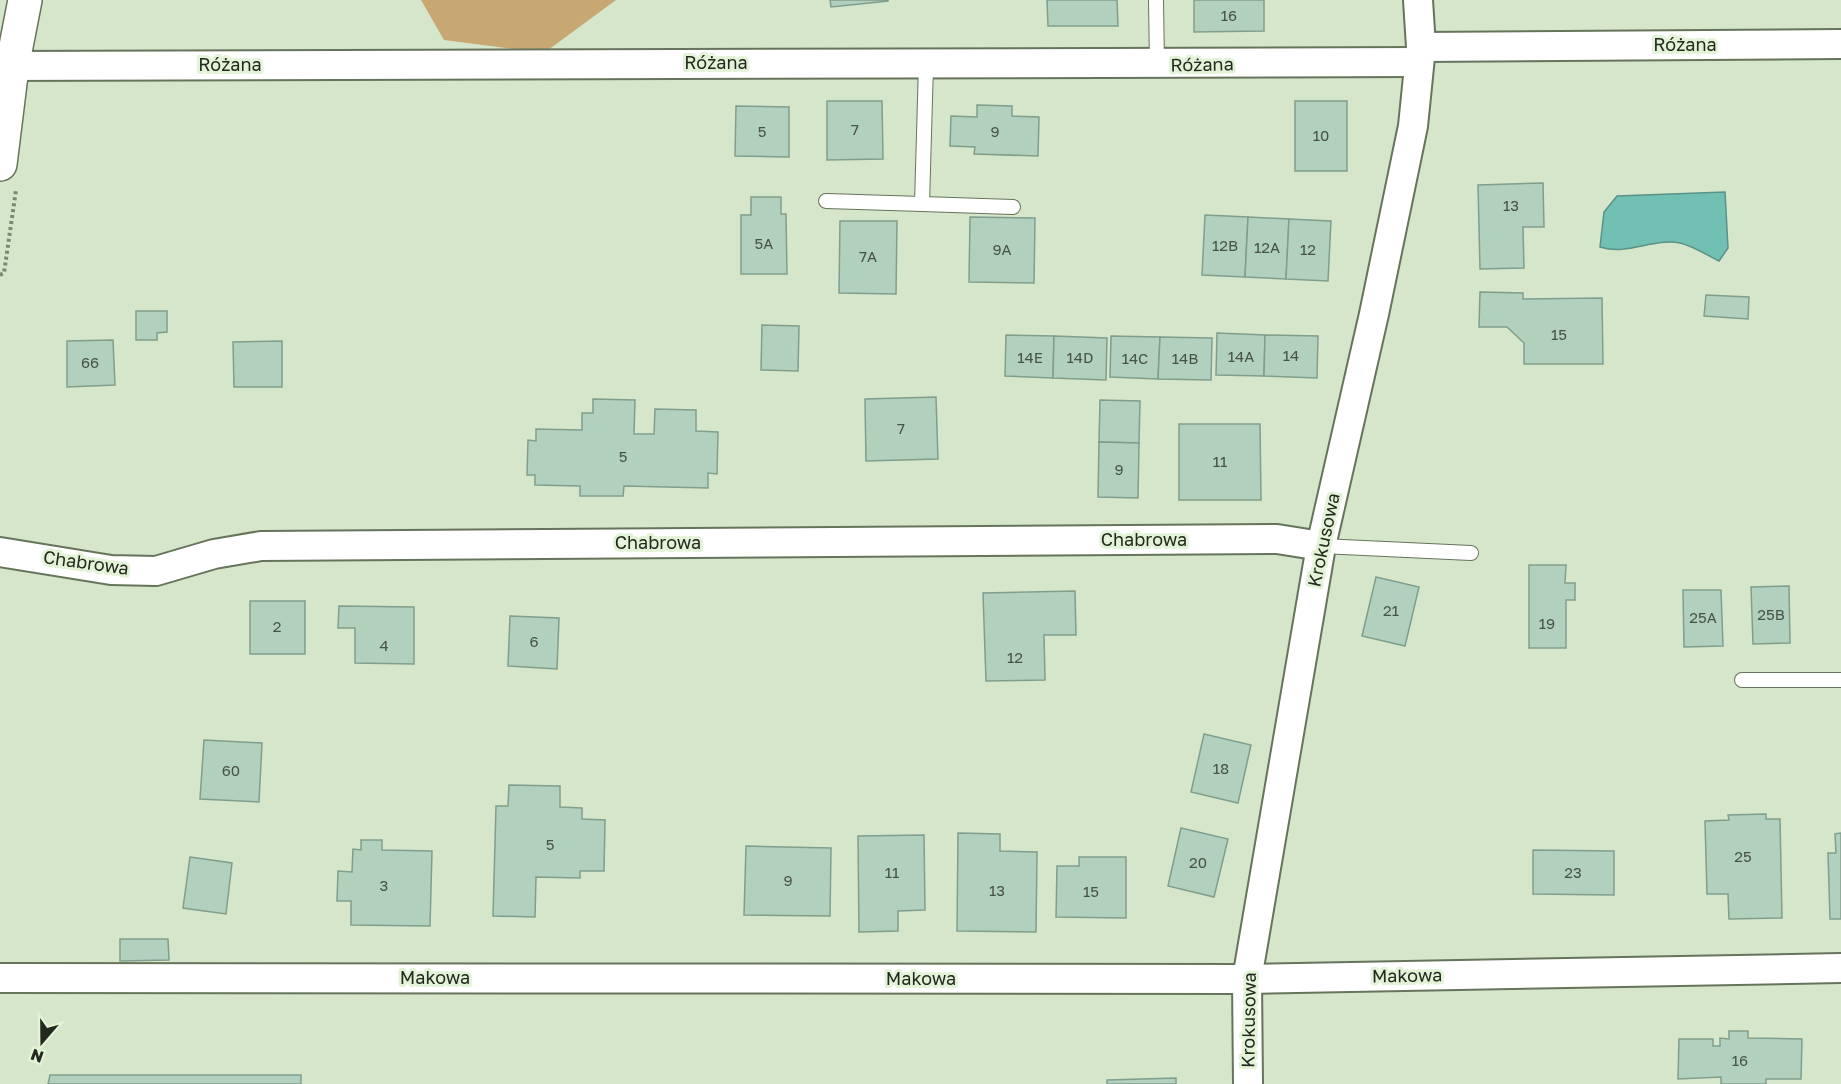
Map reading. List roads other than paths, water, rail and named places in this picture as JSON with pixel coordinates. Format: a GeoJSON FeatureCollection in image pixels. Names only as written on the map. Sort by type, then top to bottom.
{"type":"FeatureCollection","features":[{"type":"Feature","properties":{"kind":"street"},"geometry":{"type":"LineString","coordinates":[[0,164],[6,67],[25,0]]}},
{"type":"Feature","properties":{"kind":"street","name":"Krokusowa"},"geometry":{"type":"LineString","coordinates":[[1248,1084],[1247,979],[1321,546],[1374,314],[1413,126],[1420,54],[1418,0]]}},
{"type":"Feature","properties":{"kind":"street","name":"Różana"},"geometry":{"type":"LineString","coordinates":[[6,67],[684,63],[1157,65],[1420,54],[1841,44]]}},
{"type":"Feature","properties":{"kind":"street","name":"Chabrowa"},"geometry":{"type":"LineString","coordinates":[[0,552],[111,570],[156,571],[214,554],[261,546],[1265,539],[1321,546]]}},
{"type":"Feature","properties":{"kind":"street","name":"Makowa"},"geometry":{"type":"LineString","coordinates":[[0,978],[1247,979],[1841,968]]}},
{"type":"Feature","properties":{"kind":"lane"},"geometry":{"type":"LineString","coordinates":[[1156,0],[1157,65]]}},
{"type":"Feature","properties":{"kind":"lane"},"geometry":{"type":"LineString","coordinates":[[922,204],[926,64]]}},
{"type":"Feature","properties":{"kind":"lane"},"geometry":{"type":"LineString","coordinates":[[826,201],[1013,207]]}},
{"type":"Feature","properties":{"kind":"lane"},"geometry":{"type":"LineString","coordinates":[[1321,546],[1471,553]]}},
{"type":"Feature","properties":{"kind":"lane"},"geometry":{"type":"LineString","coordinates":[[1742,680],[1841,680]]}},
{"type":"Feature","properties":{"kind":"water"},"geometry":{"type":"Polygon","coordinates":[[[1725,192],[1728,248],[1719,261],[1680,243],[1660,243],[1620,249],[1600,247],[1604,212],[1617,196],[1725,192]]]}}]}
